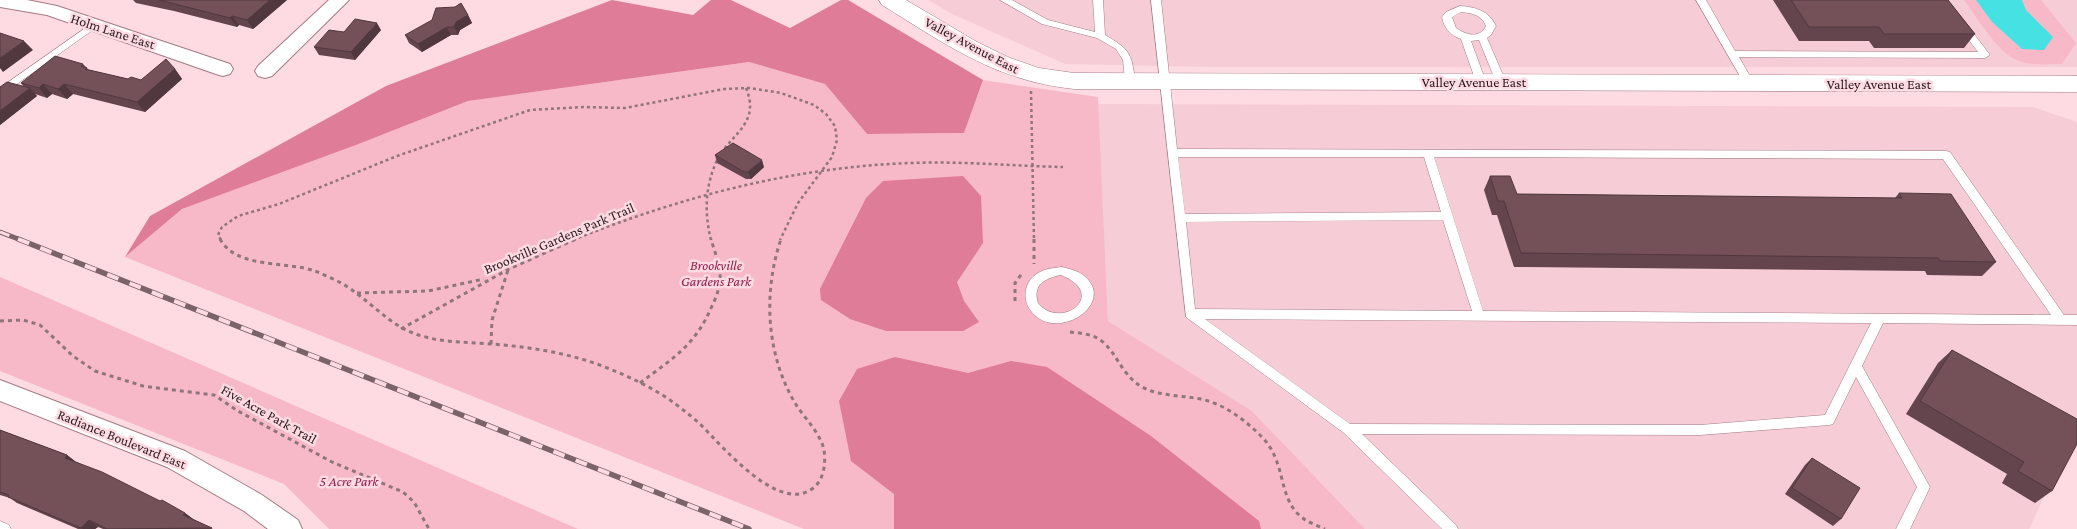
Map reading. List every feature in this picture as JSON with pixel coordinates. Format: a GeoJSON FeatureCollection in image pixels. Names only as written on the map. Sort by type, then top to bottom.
{"type":"FeatureCollection","features":[{"type":"Feature","properties":{"kind":"main road","name":"Valley Avenue East"},"geometry":{"type":"LineString","coordinates":[[890,0],[979,52],[1017,70],[1074,81],[2077,84]]}},
{"type":"Feature","properties":{"kind":"street"},"geometry":{"type":"LineString","coordinates":[[265,71],[340,0]]}},
{"type":"Feature","properties":{"kind":"street","name":"Holm Lane East"},"geometry":{"type":"LineString","coordinates":[[0,1],[50,10],[224,69]]}},
{"type":"Feature","properties":{"kind":"street","name":"Radiance Boulevard East"},"geometry":{"type":"LineString","coordinates":[[0,390],[176,459],[253,503],[289,529]]}},
{"type":"Feature","properties":{"kind":"lane"},"geometry":{"type":"LineString","coordinates":[[1005,0],[1044,22],[1100,36],[1119,46],[1128,60],[1130,81]]}},
{"type":"Feature","properties":{"kind":"lane"},"geometry":{"type":"LineString","coordinates":[[1098,0],[1100,36]]}},
{"type":"Feature","properties":{"kind":"lane"},"geometry":{"type":"LineString","coordinates":[[1156,0],[1190,314],[1348,429],[1451,529]]}},
{"type":"Feature","properties":{"kind":"lane"},"geometry":{"type":"LineString","coordinates":[[1701,0],[1749,83]]}},
{"type":"Feature","properties":{"kind":"lane"},"geometry":{"type":"LineString","coordinates":[[1454,11],[1474,11],[1486,17],[1492,26],[1490,31],[1482,36],[1465,37],[1452,31],[1446,22],[1449,14],[1454,11]]}},
{"type":"Feature","properties":{"kind":"lane"},"geometry":{"type":"LineString","coordinates":[[1732,54],[1985,54],[1955,16]]}},
{"type":"Feature","properties":{"kind":"lane"},"geometry":{"type":"LineString","coordinates":[[0,93],[94,25]]}},
{"type":"Feature","properties":{"kind":"lane"},"geometry":{"type":"LineString","coordinates":[[1482,36],[1491,82]]}},
{"type":"Feature","properties":{"kind":"lane"},"geometry":{"type":"LineString","coordinates":[[1465,37],[1491,82]]}},
{"type":"Feature","properties":{"kind":"lane"},"geometry":{"type":"LineString","coordinates":[[1173,153],[1946,155],[2060,320]]}},
{"type":"Feature","properties":{"kind":"lane"},"geometry":{"type":"LineString","coordinates":[[1428,154],[1479,316]]}},
{"type":"Feature","properties":{"kind":"lane"},"geometry":{"type":"LineString","coordinates":[[1180,218],[1448,216]]}},
{"type":"Feature","properties":{"kind":"lane"},"geometry":{"type":"LineString","coordinates":[[1052,272],[1071,273],[1085,283],[1089,290],[1086,305],[1081,312],[1063,318],[1044,315],[1032,303],[1031,287],[1043,275],[1052,272]]}},
{"type":"Feature","properties":{"kind":"lane"},"geometry":{"type":"LineString","coordinates":[[1190,314],[2077,320]]}},
{"type":"Feature","properties":{"kind":"lane"},"geometry":{"type":"LineString","coordinates":[[1348,429],[1700,430],[1829,420],[1879,319]]}},
{"type":"Feature","properties":{"kind":"lane"},"geometry":{"type":"LineString","coordinates":[[1856,366],[1924,487],[1903,529]]}},
{"type":"Feature","properties":{"kind":"lane"},"geometry":{"type":"LineString","coordinates":[[0,527],[4,529]]}},
{"type":"Feature","properties":{"kind":"path"},"geometry":{"type":"LineString","coordinates":[[1030,268],[1034,265],[1031,86],[1035,75]]}},
{"type":"Feature","properties":{"kind":"path"},"geometry":{"type":"LineString","coordinates":[[640,383],[688,346],[709,314],[715,300],[720,273],[709,234],[706,213],[707,194],[712,168],[725,146],[744,128],[750,116],[750,96],[746,88]]}},
{"type":"Feature","properties":{"kind":"path"},"geometry":{"type":"LineString","coordinates":[[746,88],[791,95],[814,105],[830,118],[836,132],[836,146],[832,156],[799,201],[784,230],[773,263],[768,298],[769,324],[774,352],[796,405],[822,444],[824,465],[816,487],[799,494],[763,483],[745,471],[698,422],[671,401],[640,383],[608,368],[573,356],[543,350],[491,344],[437,341],[400,329],[357,293],[327,276],[306,268],[252,260],[228,252],[220,244],[218,235],[222,228],[238,216],[279,204],[397,156],[523,112],[553,108],[625,108],[724,89],[746,88]]}},
{"type":"Feature","properties":{"kind":"path","name":"Brookville Gardens Park Trail"},"geometry":{"type":"LineString","coordinates":[[400,329],[490,278],[590,232],[647,211],[749,183],[864,166],[962,163],[1063,168]]}},
{"type":"Feature","properties":{"kind":"path"},"geometry":{"type":"LineString","coordinates":[[491,344],[492,320],[509,269]]}},
{"type":"Feature","properties":{"kind":"path"},"geometry":{"type":"LineString","coordinates":[[1017,308],[1014,295],[1015,283],[1025,270]]}},
{"type":"Feature","properties":{"kind":"path"},"geometry":{"type":"LineString","coordinates":[[357,293],[418,292],[490,278]]}},
{"type":"Feature","properties":{"kind":"path","name":"Five Acre Park Trail"},"geometry":{"type":"LineString","coordinates":[[0,321],[23,320],[40,325],[73,356],[95,371],[143,386],[214,395],[238,412],[332,462],[403,492],[414,502],[428,529]]}},
{"type":"Feature","properties":{"kind":"path"},"geometry":{"type":"LineString","coordinates":[[1067,332],[1087,333],[1104,341],[1117,363],[1141,387],[1161,394],[1206,401],[1217,405],[1249,425],[1270,446],[1281,467],[1290,502],[1298,514],[1325,529]]}},
{"type":"Feature","properties":{"kind":"shaded area"},"geometry":{"type":"Polygon","coordinates":[[[612,0],[693,15],[711,0],[731,0],[790,28],[841,0],[848,0],[983,80],[964,133],[867,134],[825,84],[749,62],[468,101],[356,145],[182,209],[125,257],[150,216],[386,86],[612,0]]]}},
{"type":"Feature","properties":{"kind":"shaded area"},"geometry":{"type":"Polygon","coordinates":[[[928,0],[2077,0],[2077,67],[1206,67],[1065,64],[952,14],[928,0]]]}},
{"type":"Feature","properties":{"kind":"shaded area"},"geometry":{"type":"Polygon","coordinates":[[[1098,104],[2033,107],[2077,122],[2077,428],[2029,529],[1365,529],[1252,411],[1108,321],[1098,104]]]}},
{"type":"Feature","properties":{"kind":"shaded area"},"geometry":{"type":"Polygon","coordinates":[[[963,176],[981,196],[983,243],[957,282],[964,301],[979,322],[963,331],[886,331],[850,319],[821,300],[820,289],[866,198],[883,181],[963,176]]]}},
{"type":"Feature","properties":{"kind":"shaded area"},"geometry":{"type":"Polygon","coordinates":[[[895,357],[968,373],[1011,361],[1047,367],[1151,436],[1259,521],[1261,529],[894,529],[894,494],[851,461],[839,401],[857,369],[895,357]]]}},
{"type":"Feature","properties":{"kind":"green space"},"geometry":{"type":"Polygon","coordinates":[[[1964,0],[1976,0],[1992,22],[2022,49],[2044,27],[2026,10],[2022,0],[2041,0],[2076,43],[2062,64],[2024,63],[2003,51],[1964,0]]]}},
{"type":"Feature","properties":{"kind":"green space","name":"Brookville Gardens Park"},"geometry":{"type":"Polygon","coordinates":[[[749,62],[825,84],[867,134],[964,133],[983,80],[1098,97],[1108,321],[1252,411],[1365,529],[804,529],[125,257],[182,209],[356,145],[468,101],[749,62]]]}},
{"type":"Feature","properties":{"kind":"green space","name":"5 Acre Park"},"geometry":{"type":"Polygon","coordinates":[[[0,277],[578,529],[329,529],[284,484],[0,371],[0,277]]]}},
{"type":"Feature","properties":{"kind":"water"},"geometry":{"type":"Polygon","coordinates":[[[1976,0],[2022,0],[2026,10],[2053,37],[2044,50],[2022,49],[1992,22],[1976,0]]]}},
{"type":"Feature","properties":{"kind":"building"},"geometry":{"type":"Polygon","coordinates":[[[159,0],[270,0],[247,20],[232,16],[230,18],[159,0]]]}},
{"type":"Feature","properties":{"kind":"building"},"geometry":{"type":"Polygon","coordinates":[[[1791,0],[1948,0],[1975,34],[1884,34],[1879,27],[1809,27],[1791,0]]]}},
{"type":"Feature","properties":{"kind":"building"},"geometry":{"type":"Polygon","coordinates":[[[461,3],[468,15],[456,22],[454,27],[447,27],[418,44],[405,35],[432,20],[436,8],[455,7],[461,3]]]}},
{"type":"Feature","properties":{"kind":"building"},"geometry":{"type":"Polygon","coordinates":[[[355,19],[377,23],[351,52],[314,47],[329,30],[344,32],[355,19]]]}},
{"type":"Feature","properties":{"kind":"building"},"geometry":{"type":"Polygon","coordinates":[[[0,33],[24,41],[0,58],[0,33]]]}},
{"type":"Feature","properties":{"kind":"building"},"geometry":{"type":"Polygon","coordinates":[[[55,56],[83,64],[81,66],[87,68],[85,69],[128,79],[131,77],[141,80],[166,59],[175,69],[137,102],[64,84],[58,89],[43,84],[39,88],[21,83],[55,56]]]}},
{"type":"Feature","properties":{"kind":"building"},"geometry":{"type":"Polygon","coordinates":[[[7,82],[30,88],[0,111],[0,87],[7,82]]]}},
{"type":"Feature","properties":{"kind":"building"},"geometry":{"type":"Polygon","coordinates":[[[733,143],[762,160],[748,172],[744,172],[715,155],[733,143]]]}},
{"type":"Feature","properties":{"kind":"building"},"geometry":{"type":"Polygon","coordinates":[[[1490,176],[1510,176],[1517,194],[1902,198],[1899,193],[1951,194],[1996,262],[1940,261],[1938,258],[1521,253],[1504,201],[1498,201],[1490,176]]]}},
{"type":"Feature","properties":{"kind":"building"},"geometry":{"type":"Polygon","coordinates":[[[1952,350],[2077,419],[2077,444],[2052,491],[2018,471],[2024,462],[1920,401],[1952,350]]]}},
{"type":"Feature","properties":{"kind":"building"},"geometry":{"type":"Polygon","coordinates":[[[0,430],[67,455],[65,458],[102,472],[160,501],[162,500],[185,513],[183,515],[212,528],[107,529],[89,520],[81,528],[8,497],[9,495],[0,492],[0,430]]]}},
{"type":"Feature","properties":{"kind":"building"},"geometry":{"type":"Polygon","coordinates":[[[1812,458],[1860,488],[1841,519],[1792,488],[1812,458]]]}},
{"type":"Feature","properties":{"kind":"railway"},"geometry":{"type":"LineString","coordinates":[[0,232],[21,240]]}},
{"type":"Feature","properties":{"kind":"railway"},"geometry":{"type":"LineString","coordinates":[[18,239],[749,529]]}}]}
